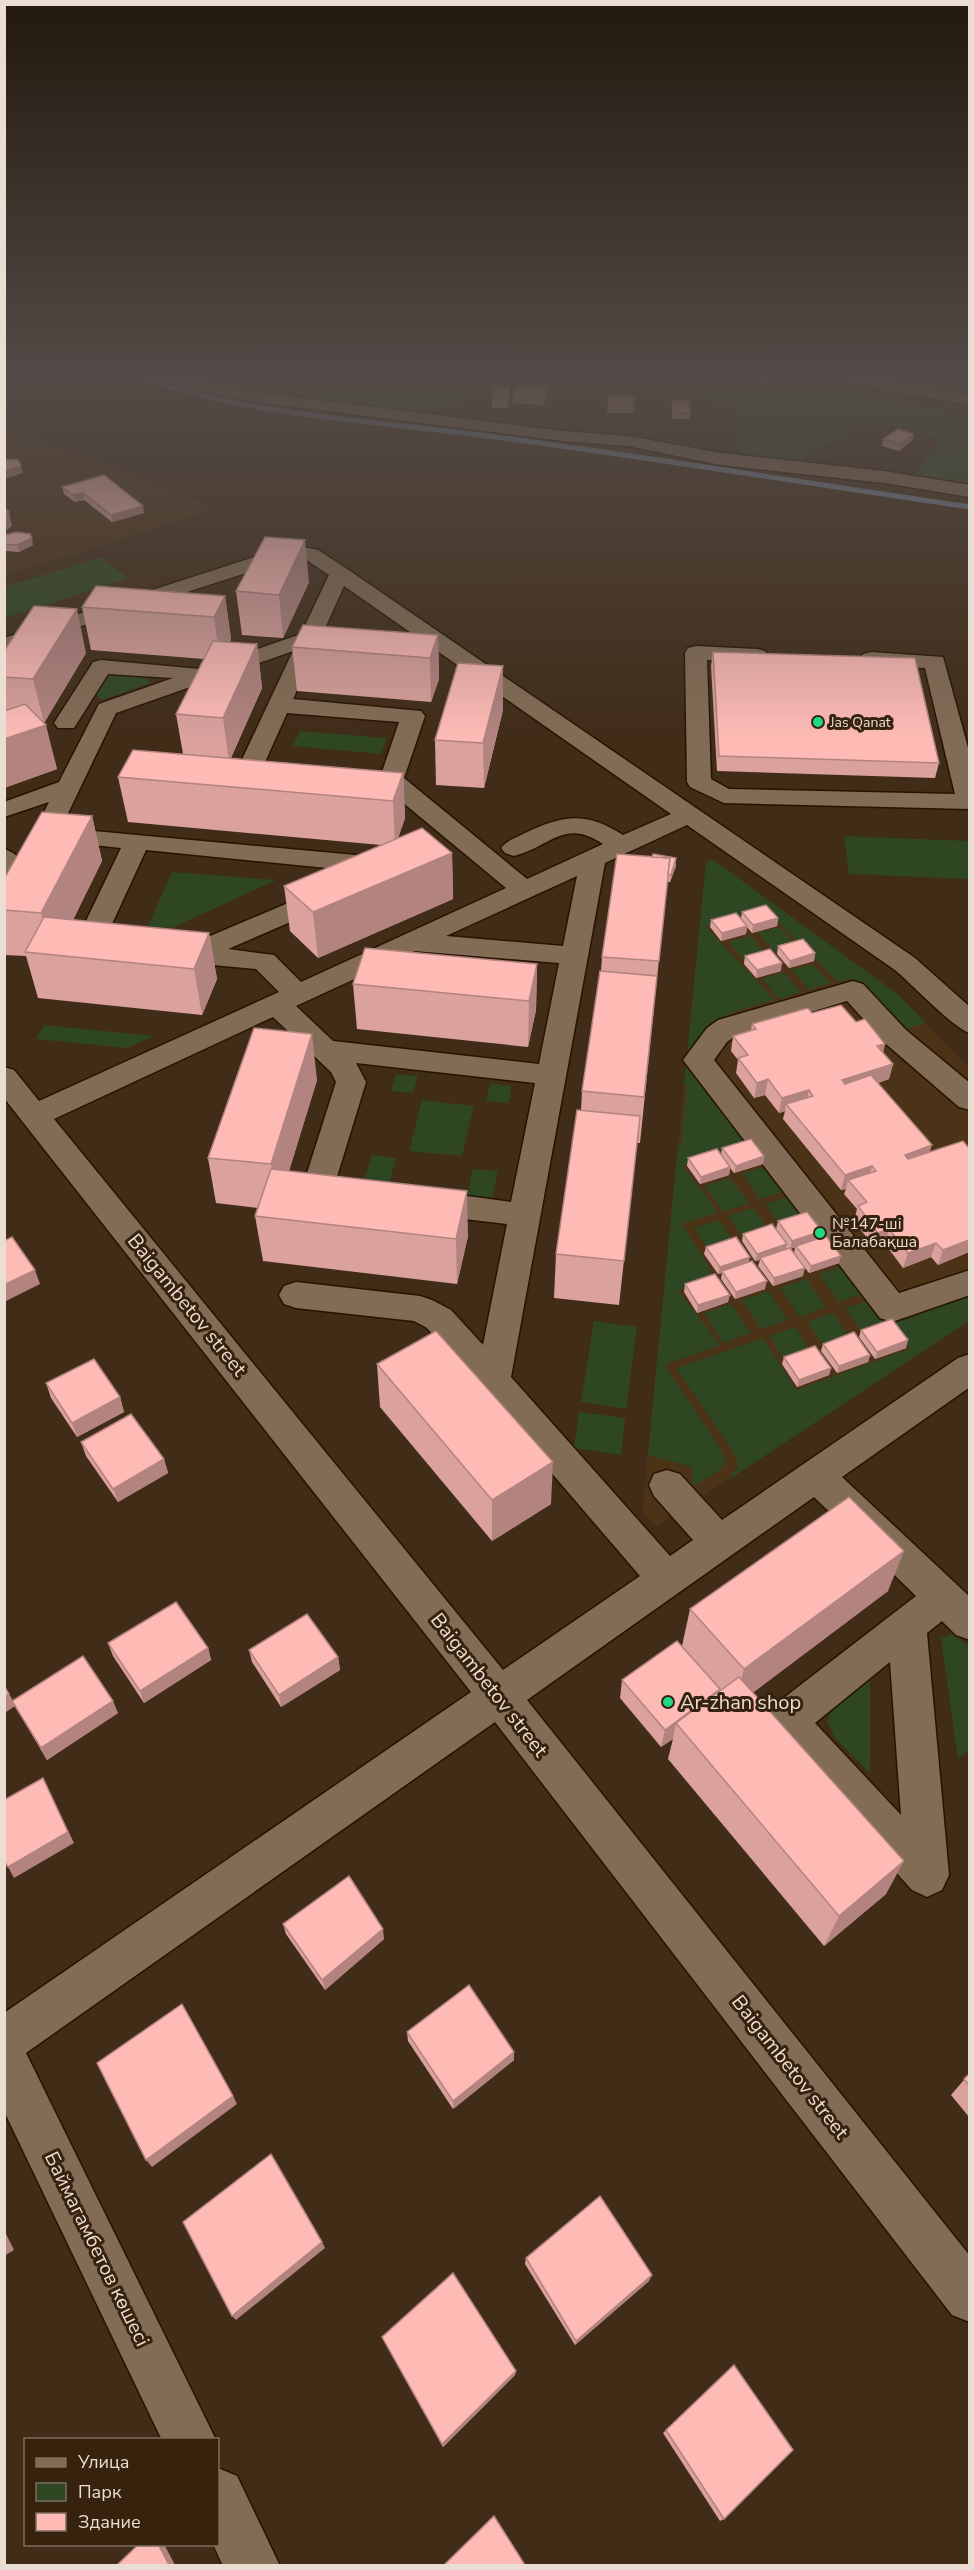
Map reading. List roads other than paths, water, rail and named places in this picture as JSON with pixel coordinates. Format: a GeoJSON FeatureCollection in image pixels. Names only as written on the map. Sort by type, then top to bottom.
{"type":"FeatureCollection","features":[{"type":"Feature","properties":{"kind":"street"},"geometry":{"type":"LineString","coordinates":[[4,645],[289,553],[311,554],[960,1001],[969,1024]]}},
{"type":"Feature","properties":{"kind":"street"},"geometry":{"type":"LineString","coordinates":[[309,773],[250,768],[340,573]]}},
{"type":"Feature","properties":{"kind":"street"},"geometry":{"type":"LineString","coordinates":[[206,674],[101,667],[56,727],[310,638]]}},
{"type":"Feature","properties":{"kind":"street"},"geometry":{"type":"LineString","coordinates":[[699,782],[696,653],[780,656]]}},
{"type":"Feature","properties":{"kind":"street"},"geometry":{"type":"LineString","coordinates":[[699,782],[723,796],[969,802],[935,662],[851,659]]}},
{"type":"Feature","properties":{"kind":"street"},"geometry":{"type":"LineString","coordinates":[[279,705],[413,716],[391,780]]}},
{"type":"Feature","properties":{"kind":"street"},"geometry":{"type":"LineString","coordinates":[[9,901],[46,834],[107,709]]}},
{"type":"Feature","properties":{"kind":"street"},"geometry":{"type":"LineString","coordinates":[[344,776],[391,780],[450,843],[524,890]]}},
{"type":"Feature","properties":{"kind":"street"},"geometry":{"type":"LineString","coordinates":[[664,797],[699,782]]}},
{"type":"Feature","properties":{"kind":"street"},"geometry":{"type":"LineString","coordinates":[[4,810],[69,787]]}},
{"type":"Feature","properties":{"kind":"street"},"geometry":{"type":"LineString","coordinates":[[35,1114],[690,814]]}},
{"type":"Feature","properties":{"kind":"street"},"geometry":{"type":"LineString","coordinates":[[514,848],[565,826],[581,823],[599,829],[621,845]]}},
{"type":"Feature","properties":{"kind":"street"},"geometry":{"type":"LineString","coordinates":[[46,834],[401,864],[192,954]]}},
{"type":"Feature","properties":{"kind":"street"},"geometry":{"type":"LineString","coordinates":[[137,842],[88,944],[264,961]]}},
{"type":"Feature","properties":{"kind":"street"},"geometry":{"type":"LineString","coordinates":[[4,857],[22,878]]}},
{"type":"Feature","properties":{"kind":"street"},"geometry":{"type":"LineString","coordinates":[[493,1380],[593,858]]}},
{"type":"Feature","properties":{"kind":"street"},"geometry":{"type":"LineString","coordinates":[[239,934],[264,961],[286,999],[325,1050],[348,1073],[351,1082],[318,1189],[525,1215]]}},
{"type":"Feature","properties":{"kind":"street"},"geometry":{"type":"LineString","coordinates":[[411,942],[574,956]]}},
{"type":"Feature","properties":{"kind":"street"},"geometry":{"type":"LineString","coordinates":[[969,1100],[956,1073],[896,1037],[853,990],[728,1027],[717,1035],[698,1060],[892,1309],[969,1282]]}},
{"type":"Feature","properties":{"kind":"street"},"geometry":{"type":"LineString","coordinates":[[325,1050],[552,1075]]}},
{"type":"Feature","properties":{"kind":"street","name":"Baigambetov street"},"geometry":{"type":"LineString","coordinates":[[4,1077],[499,1696],[969,2297]]}},
{"type":"Feature","properties":{"kind":"street"},"geometry":{"type":"LineString","coordinates":[[296,1294],[430,1312],[439,1319],[493,1380],[666,1579]]}},
{"type":"Feature","properties":{"kind":"street"},"geometry":{"type":"LineString","coordinates":[[4,2041],[969,1368]]}},
{"type":"Feature","properties":{"kind":"street"},"geometry":{"type":"LineString","coordinates":[[816,1475],[956,1610],[907,1625],[786,1721],[927,1875],[907,1625]]}},
{"type":"Feature","properties":{"kind":"street"},"geometry":{"type":"LineString","coordinates":[[667,1485],[719,1542]]}},
{"type":"Feature","properties":{"kind":"street","name":"Баймагамбетов көшесі"},"geometry":{"type":"LineString","coordinates":[[4,2059],[190,2438]]}},
{"type":"Feature","properties":{"kind":"street"},"geometry":{"type":"LineString","coordinates":[[219,2497],[252,2565]]}},
{"type":"Feature","properties":{"kind":"waterway"},"geometry":{"type":"LineString","coordinates":[[910,498],[970,507]]}},
{"type":"Feature","properties":{"kind":"place","name":"Jas Qanat"},"geometry":{"type":"Point","coordinates":[818,722]}},
{"type":"Feature","properties":{"kind":"place","name":"№147-ші Балабақша"},"geometry":{"type":"Point","coordinates":[820,1233]}},
{"type":"Feature","properties":{"kind":"place","name":"Ar-zhan shop"},"geometry":{"type":"Point","coordinates":[668,1702]}}]}
